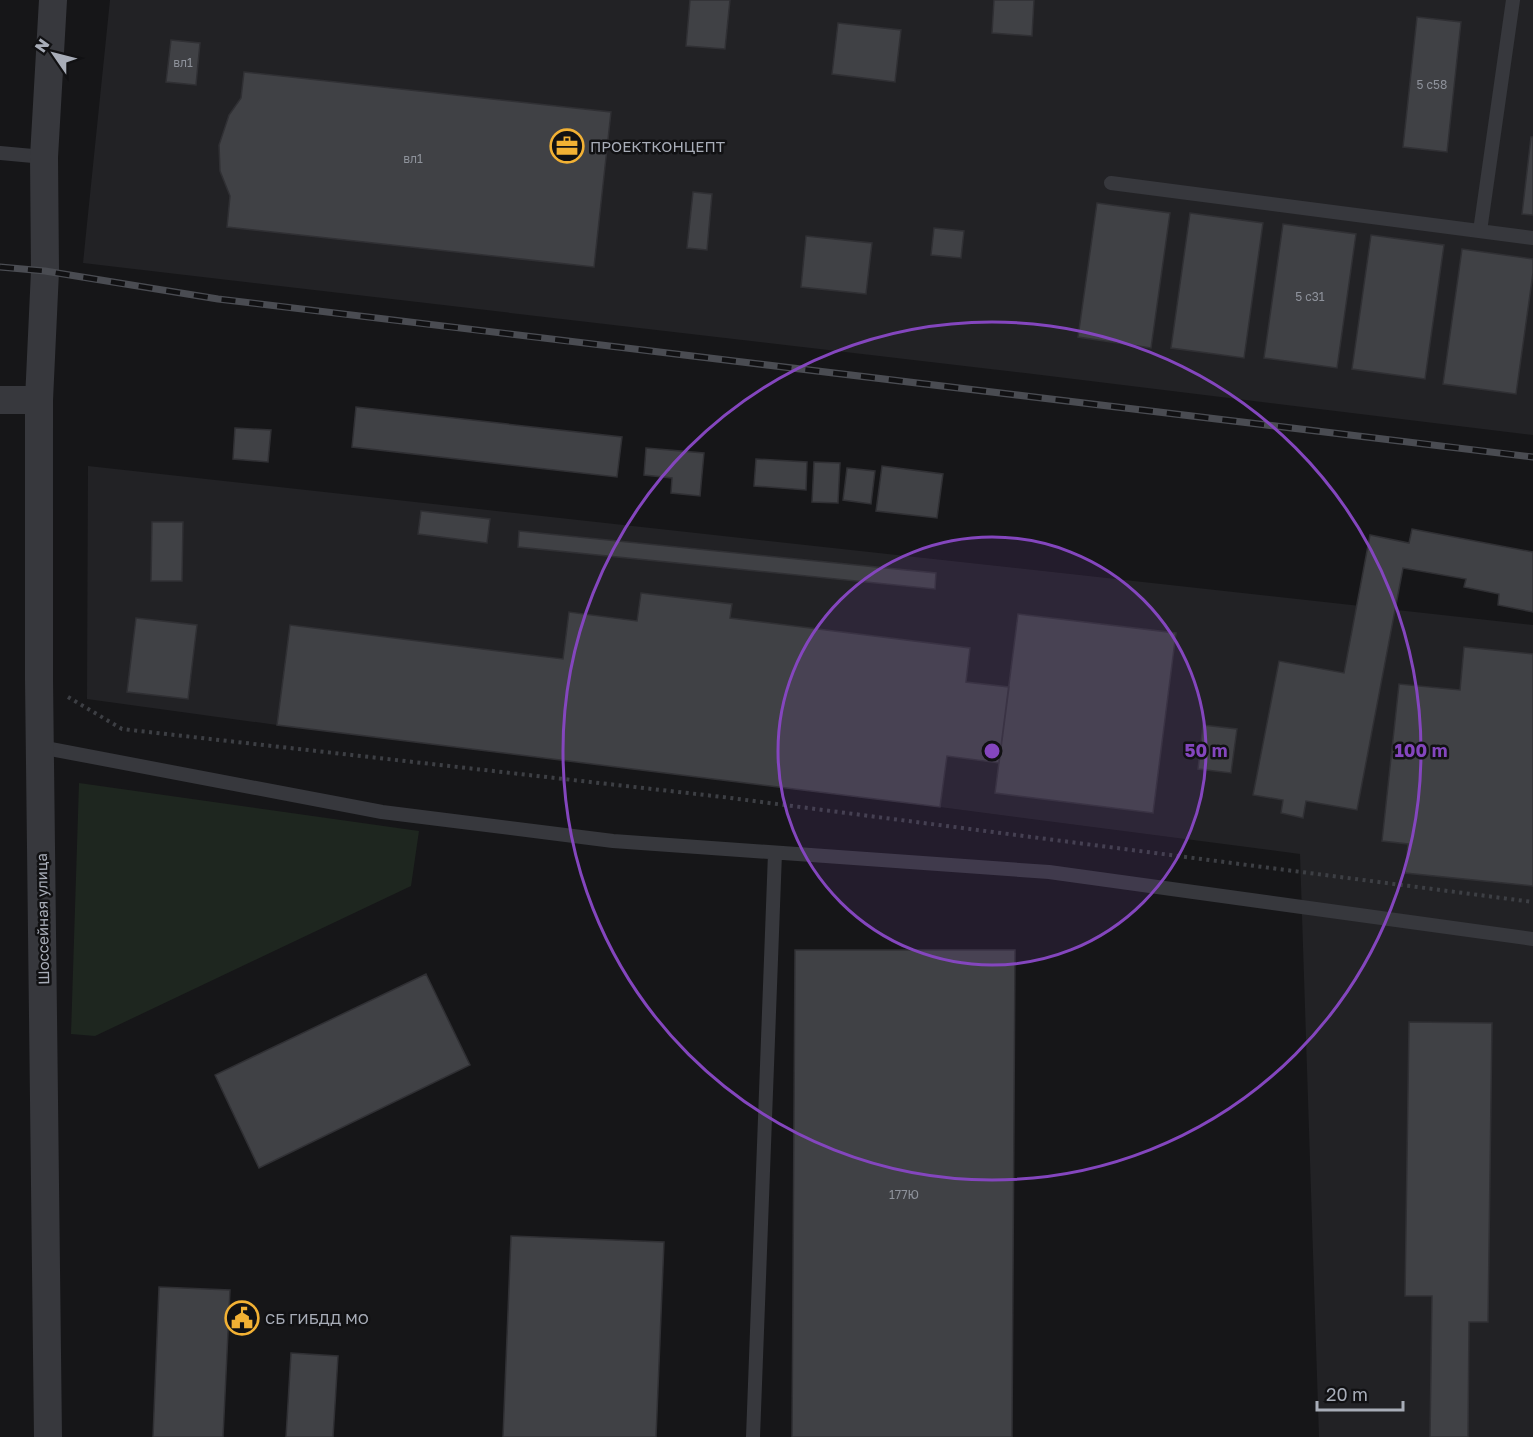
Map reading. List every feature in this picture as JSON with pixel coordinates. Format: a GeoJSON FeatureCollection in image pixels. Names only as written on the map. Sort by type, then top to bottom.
{"type":"FeatureCollection","features":[{"type":"Feature","properties":{"kind":"street","name":"Шоссейная улица"},"geometry":{"type":"LineString","coordinates":[[48,1437],[39,679],[39,400],[45,271],[44,157],[53,0]]}},
{"type":"Feature","properties":{"kind":"street"},"geometry":{"type":"LineString","coordinates":[[0,400],[39,400]]}},
{"type":"Feature","properties":{"kind":"lane"},"geometry":{"type":"LineString","coordinates":[[1480,231],[1513,0]]}},
{"type":"Feature","properties":{"kind":"lane"},"geometry":{"type":"LineString","coordinates":[[0,153],[44,157]]}},
{"type":"Feature","properties":{"kind":"lane"},"geometry":{"type":"LineString","coordinates":[[1110,183],[1533,238]]}},
{"type":"Feature","properties":{"kind":"lane"},"geometry":{"type":"LineString","coordinates":[[40,747],[382,812],[613,841],[1049,872],[1533,939]]}},
{"type":"Feature","properties":{"kind":"lane"},"geometry":{"type":"LineString","coordinates":[[753,1437],[775,853]]}},
{"type":"Feature","properties":{"kind":"path"},"geometry":{"type":"LineString","coordinates":[[39,679],[122,729],[723,797],[1533,902]]}},
{"type":"Feature","properties":{"kind":"shaded area"},"geometry":{"type":"Polygon","coordinates":[[[110,0],[1533,0],[1533,435],[83,263],[110,0]]]}},
{"type":"Feature","properties":{"kind":"shaded area"},"geometry":{"type":"Polygon","coordinates":[[[88,466],[1533,625],[1533,1437],[1319,1437],[1300,854],[87,699],[88,466]]]}},
{"type":"Feature","properties":{"kind":"shaded area"},"geometry":{"type":"Polygon","coordinates":[[[79,783],[419,831],[411,886],[95,1036],[71,1034],[79,783]]]}},
{"type":"Feature","properties":{"kind":"building"},"geometry":{"type":"Polygon","coordinates":[[[690,0],[730,0],[725,49],[686,46],[690,0]]]}},
{"type":"Feature","properties":{"kind":"building"},"geometry":{"type":"Polygon","coordinates":[[[994,0],[1034,0],[1032,36],[992,33],[994,0]]]}},
{"type":"Feature","properties":{"kind":"building"},"geometry":{"type":"Polygon","coordinates":[[[1417,17],[1461,22],[1447,152],[1403,147],[1417,17]]]}},
{"type":"Feature","properties":{"kind":"building"},"geometry":{"type":"Polygon","coordinates":[[[838,23],[901,30],[895,82],[832,74],[838,23]]]}},
{"type":"Feature","properties":{"kind":"building"},"geometry":{"type":"Polygon","coordinates":[[[171,40],[200,43],[196,85],[166,82],[171,40]]]}},
{"type":"Feature","properties":{"kind":"building"},"geometry":{"type":"Polygon","coordinates":[[[244,72],[611,112],[594,267],[227,227],[230,196],[220,171],[219,145],[229,115],[241,98],[244,72]]]}},
{"type":"Feature","properties":{"kind":"building"},"geometry":{"type":"Polygon","coordinates":[[[1531,137],[1533,137],[1533,215],[1522,214],[1531,137]]]}},
{"type":"Feature","properties":{"kind":"building"},"geometry":{"type":"Polygon","coordinates":[[[693,192],[712,194],[707,250],[687,248],[693,192]]]}},
{"type":"Feature","properties":{"kind":"building"},"geometry":{"type":"Polygon","coordinates":[[[1097,203],[1170,213],[1151,348],[1078,337],[1097,203]]]}},
{"type":"Feature","properties":{"kind":"building"},"geometry":{"type":"Polygon","coordinates":[[[1190,213],[1263,223],[1244,358],[1171,348],[1190,213]]]}},
{"type":"Feature","properties":{"kind":"building"},"geometry":{"type":"Polygon","coordinates":[[[1283,224],[1356,234],[1337,368],[1264,358],[1283,224]]]}},
{"type":"Feature","properties":{"kind":"building"},"geometry":{"type":"Polygon","coordinates":[[[934,228],[964,231],[961,258],[931,255],[934,228]]]}},
{"type":"Feature","properties":{"kind":"building"},"geometry":{"type":"Polygon","coordinates":[[[1371,235],[1444,245],[1425,379],[1352,369],[1371,235]]]}},
{"type":"Feature","properties":{"kind":"building"},"geometry":{"type":"Polygon","coordinates":[[[806,236],[872,243],[866,294],[801,287],[806,236]]]}},
{"type":"Feature","properties":{"kind":"building"},"geometry":{"type":"Polygon","coordinates":[[[1462,249],[1533,259],[1516,394],[1443,384],[1462,249]]]}},
{"type":"Feature","properties":{"kind":"building"},"geometry":{"type":"Polygon","coordinates":[[[356,407],[622,437],[617,477],[352,447],[356,407]]]}},
{"type":"Feature","properties":{"kind":"building"},"geometry":{"type":"Polygon","coordinates":[[[235,428],[271,430],[268,462],[233,459],[235,428]]]}},
{"type":"Feature","properties":{"kind":"building"},"geometry":{"type":"Polygon","coordinates":[[[646,448],[704,453],[700,496],[671,493],[672,478],[644,475],[646,448]]]}},
{"type":"Feature","properties":{"kind":"building"},"geometry":{"type":"Polygon","coordinates":[[[756,459],[807,462],[806,490],[754,486],[756,459]]]}},
{"type":"Feature","properties":{"kind":"building"},"geometry":{"type":"Polygon","coordinates":[[[814,462],[840,463],[838,503],[812,502],[814,462]]]}},
{"type":"Feature","properties":{"kind":"building"},"geometry":{"type":"Polygon","coordinates":[[[882,466],[943,474],[937,518],[876,511],[882,466]]]}},
{"type":"Feature","properties":{"kind":"building"},"geometry":{"type":"Polygon","coordinates":[[[847,468],[875,471],[871,504],[843,500],[847,468]]]}},
{"type":"Feature","properties":{"kind":"building"},"geometry":{"type":"Polygon","coordinates":[[[421,511],[490,519],[487,543],[418,534],[421,511]]]}},
{"type":"Feature","properties":{"kind":"building"},"geometry":{"type":"Polygon","coordinates":[[[152,522],[183,522],[182,581],[151,581],[152,522]]]}},
{"type":"Feature","properties":{"kind":"building"},"geometry":{"type":"Polygon","coordinates":[[[1412,529],[1533,552],[1533,612],[1498,605],[1499,594],[1464,587],[1466,579],[1403,568],[1357,810],[1306,801],[1303,818],[1281,813],[1283,800],[1253,795],[1279,661],[1344,673],[1370,535],[1409,543],[1412,529]]]}},
{"type":"Feature","properties":{"kind":"building"},"geometry":{"type":"Polygon","coordinates":[[[519,531],[936,573],[935,589],[518,547],[519,531]]]}},
{"type":"Feature","properties":{"kind":"building"},"geometry":{"type":"Polygon","coordinates":[[[641,593],[732,604],[730,618],[970,648],[966,682],[1009,687],[999,763],[947,756],[940,807],[277,725],[290,625],[563,659],[569,612],[637,621],[641,593]]]}},
{"type":"Feature","properties":{"kind":"building"},"geometry":{"type":"Polygon","coordinates":[[[1018,614],[1176,633],[1153,813],[995,793],[1018,614]]]}},
{"type":"Feature","properties":{"kind":"building"},"geometry":{"type":"Polygon","coordinates":[[[136,618],[197,625],[188,699],[127,692],[136,618]]]}},
{"type":"Feature","properties":{"kind":"building"},"geometry":{"type":"Polygon","coordinates":[[[1464,647],[1533,654],[1533,886],[1405,873],[1408,844],[1382,841],[1399,684],[1460,690],[1464,647]]]}},
{"type":"Feature","properties":{"kind":"building"},"geometry":{"type":"Polygon","coordinates":[[[1203,725],[1237,729],[1231,773],[1198,769],[1203,725]]]}},
{"type":"Feature","properties":{"kind":"building"},"geometry":{"type":"Polygon","coordinates":[[[795,950],[1015,950],[1012,1437],[792,1437],[795,950]]]}},
{"type":"Feature","properties":{"kind":"building"},"geometry":{"type":"Polygon","coordinates":[[[426,974],[470,1065],[259,1168],[215,1075],[426,974]]]}},
{"type":"Feature","properties":{"kind":"building"},"geometry":{"type":"Polygon","coordinates":[[[1409,1022],[1492,1023],[1488,1322],[1469,1322],[1468,1437],[1430,1437],[1432,1296],[1405,1296],[1409,1022]]]}},
{"type":"Feature","properties":{"kind":"building"},"geometry":{"type":"Polygon","coordinates":[[[511,1236],[664,1242],[656,1437],[503,1437],[511,1236]]]}},
{"type":"Feature","properties":{"kind":"building"},"geometry":{"type":"Polygon","coordinates":[[[159,1287],[230,1290],[223,1437],[153,1437],[159,1287]]]}},
{"type":"Feature","properties":{"kind":"building"},"geometry":{"type":"Polygon","coordinates":[[[291,1353],[338,1356],[333,1437],[286,1437],[291,1353]]]}},
{"type":"Feature","properties":{"kind":"railway"},"geometry":{"type":"LineString","coordinates":[[0,267],[45,271],[218,299],[1533,457]]}},
{"type":"Feature","properties":{"kind":"place","name":"ПРОЕКТКОНЦЕПТ"},"geometry":{"type":"Point","coordinates":[567,146]}},
{"type":"Feature","properties":{"kind":"place","name":"СБ ГИБДД МО"},"geometry":{"type":"Point","coordinates":[242,1318]}}]}
